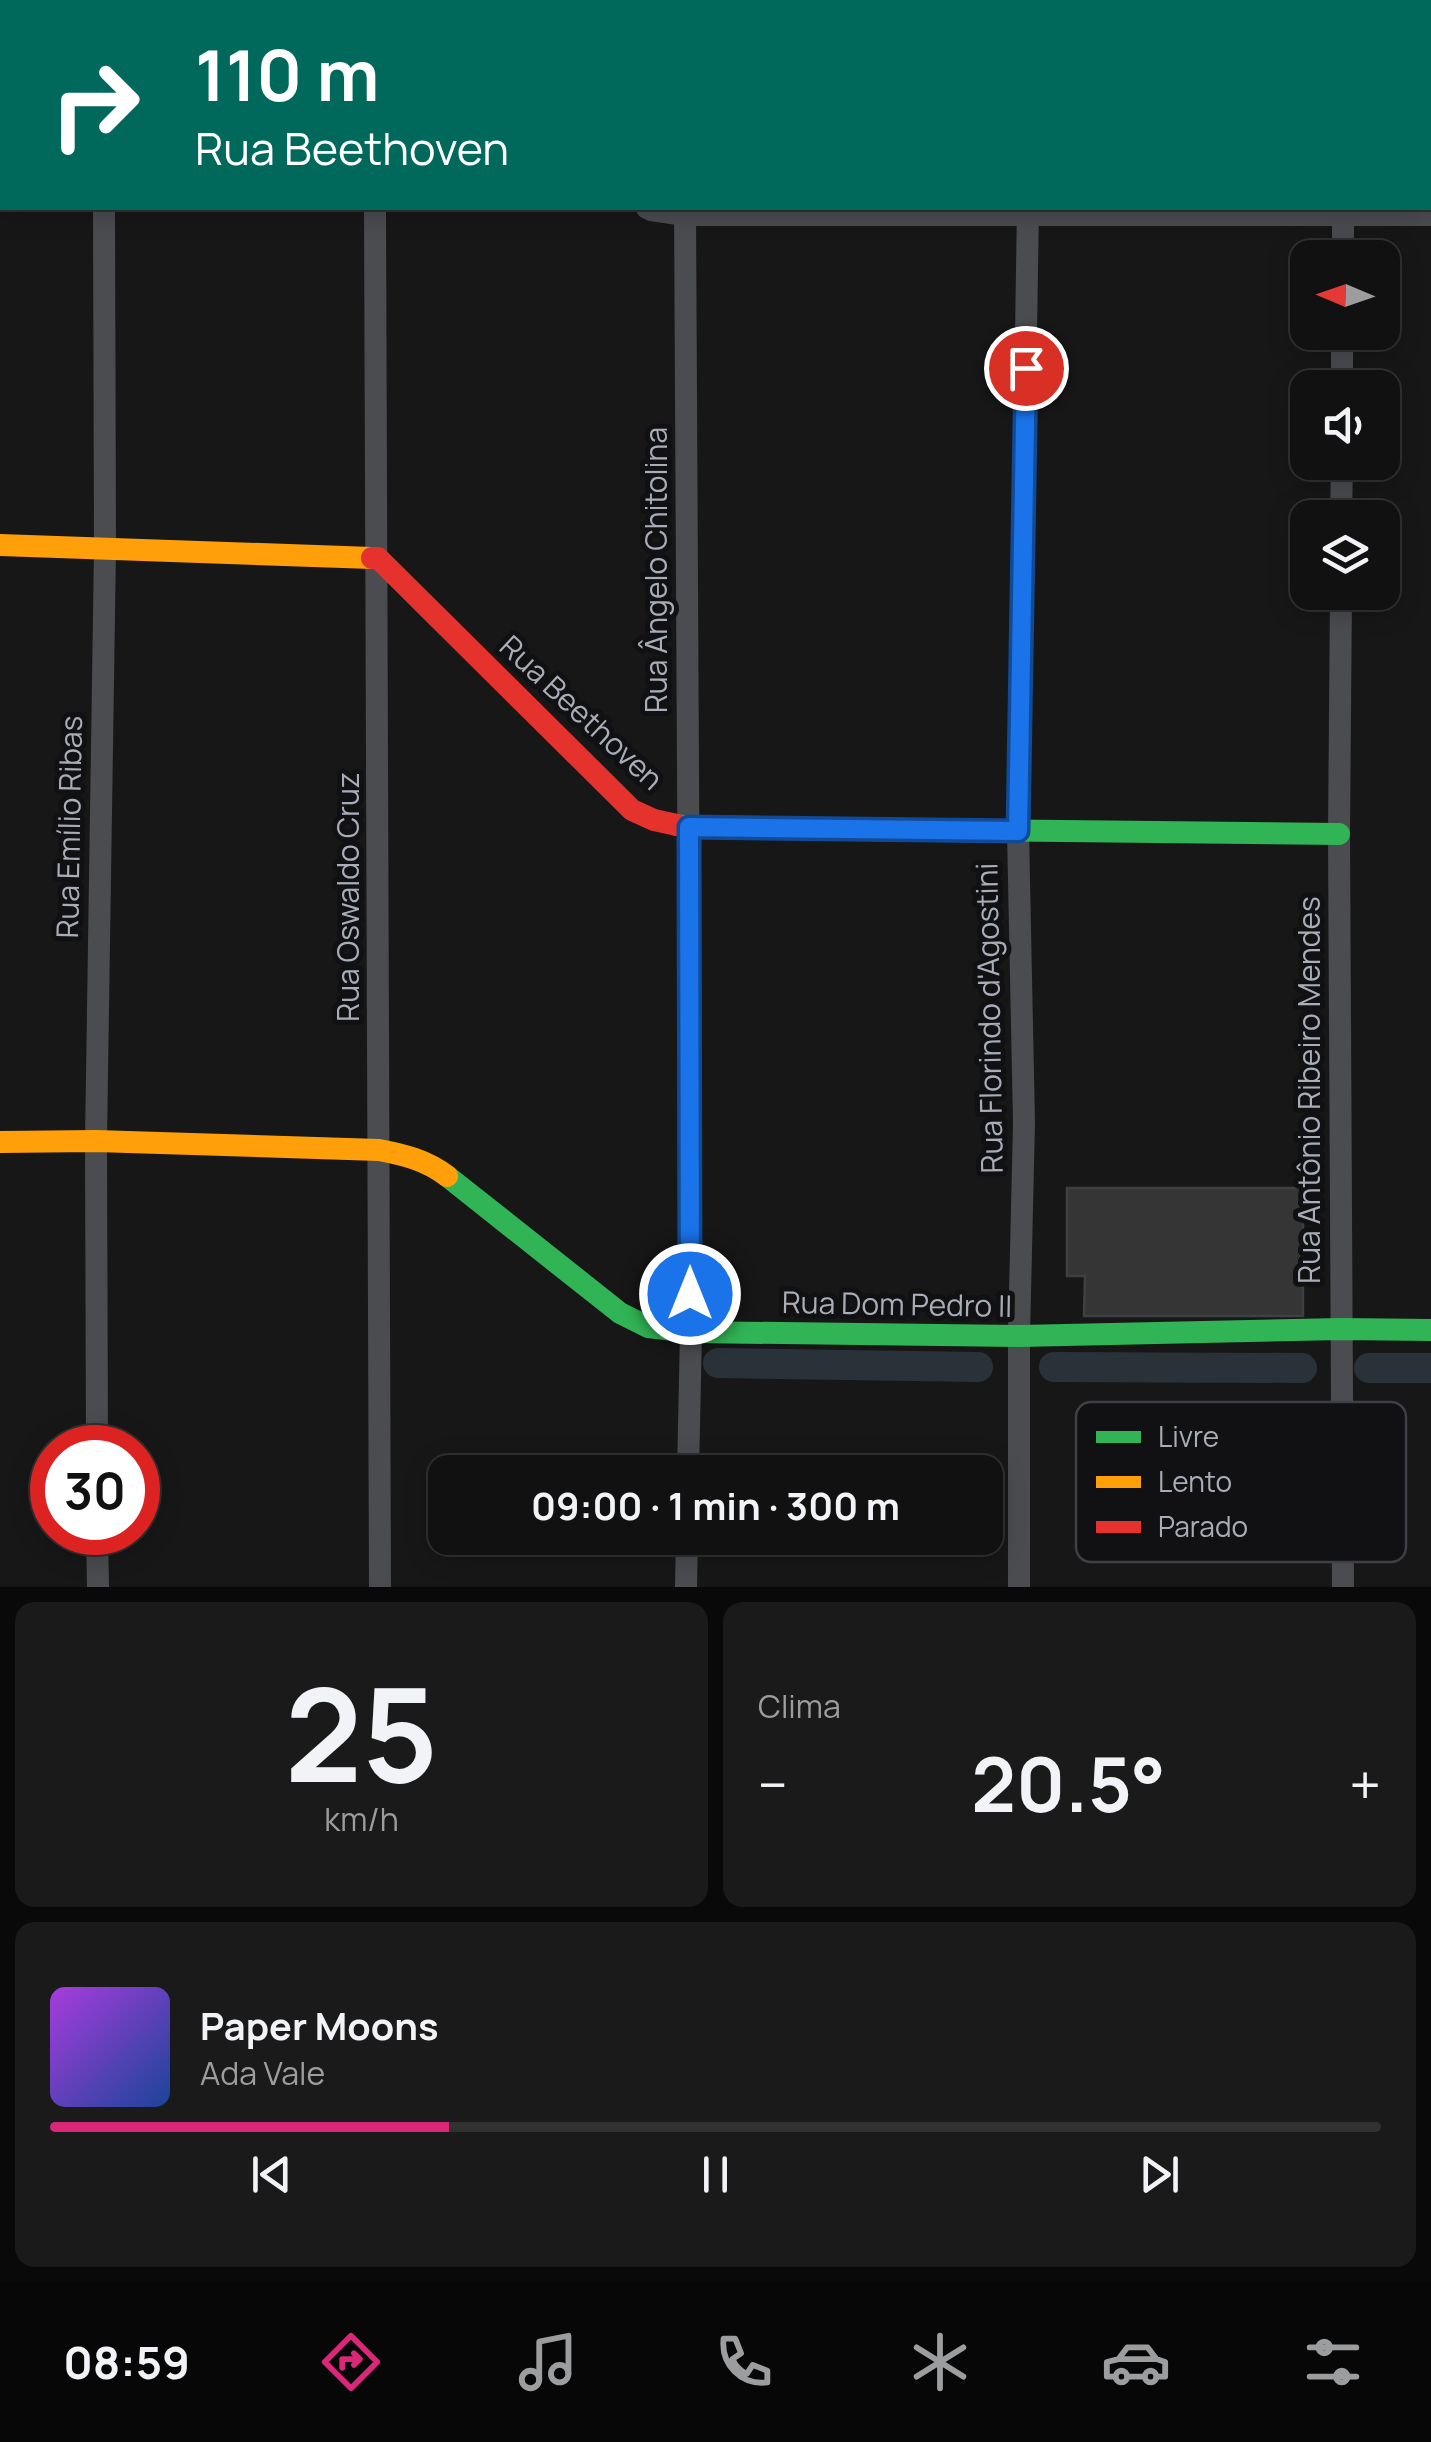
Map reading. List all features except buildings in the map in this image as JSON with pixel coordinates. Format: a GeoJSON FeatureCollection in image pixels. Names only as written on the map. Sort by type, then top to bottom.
{"type":"FeatureCollection","features":[{"type":"Feature","properties":{"kind":"street","name":"Rua Emílio Ribas"},"geometry":{"type":"LineString","coordinates":[[97,1425],[104,210]]}},
{"type":"Feature","properties":{"kind":"street","name":"Rua Oswaldo Cruz"},"geometry":{"type":"LineString","coordinates":[[375,210],[380,1587]]}},
{"type":"Feature","properties":{"kind":"street"},"geometry":{"type":"LineString","coordinates":[[651,210],[1431,214]]}},
{"type":"Feature","properties":{"kind":"street","name":"Rua Florindo d'Agostini"},"geometry":{"type":"LineString","coordinates":[[1020,1587],[1024,1123],[1018,831],[1028,210]]}},
{"type":"Feature","properties":{"kind":"street","name":"Rua Ângelo Chitolina"},"geometry":{"type":"LineString","coordinates":[[685,211],[688,1455]]}},
{"type":"Feature","properties":{"kind":"street"},"geometry":{"type":"LineString","coordinates":[[1343,211],[1343,240]]}},
{"type":"Feature","properties":{"kind":"street"},"geometry":{"type":"LineString","coordinates":[[0,544],[378,558]]}},
{"type":"Feature","properties":{"kind":"street","name":"Rua Beethoven"},"geometry":{"type":"LineString","coordinates":[[378,558],[632,810],[654,820],[689,827],[1339,834]]}},
{"type":"Feature","properties":{"kind":"street","name":"Rua Antônio Ribeiro Mendes"},"geometry":{"type":"LineString","coordinates":[[1341,610],[1341,1402]]}},
{"type":"Feature","properties":{"kind":"street","name":"Rua Dom Pedro II"},"geometry":{"type":"LineString","coordinates":[[0,1142],[96,1141],[379,1150],[411,1156],[433,1165],[620,1313],[648,1328],[691,1332],[1020,1336],[1431,1330]]}},
{"type":"Feature","properties":{"kind":"street"},"geometry":{"type":"LineString","coordinates":[[97,1555],[98,1587]]}},
{"type":"Feature","properties":{"kind":"street"},"geometry":{"type":"LineString","coordinates":[[686,1587],[687,1555]]}},
{"type":"Feature","properties":{"kind":"street","name":"Rua Antônio Ribeiro Mendes"},"geometry":{"type":"LineString","coordinates":[[1342,1562],[1342,1587]]}},
{"type":"Feature","properties":{"kind":"waterway"},"geometry":{"type":"LineString","coordinates":[[718,1363],[978,1367]]}},
{"type":"Feature","properties":{"kind":"waterway"},"geometry":{"type":"LineString","coordinates":[[1054,1367],[1302,1368]]}},
{"type":"Feature","properties":{"kind":"waterway"},"geometry":{"type":"LineString","coordinates":[[1369,1368],[1431,1368]]}},
{"type":"Feature","properties":{"kind":"traffic: fast"},"geometry":{"type":"LineString","coordinates":[[677,825],[1339,834]]}},
{"type":"Feature","properties":{"kind":"traffic: fast"},"geometry":{"type":"LineString","coordinates":[[447,1176],[620,1313],[648,1327],[691,1332],[1019,1336],[1431,1330]]}},
{"type":"Feature","properties":{"kind":"traffic: slow"},"geometry":{"type":"LineString","coordinates":[[0,545],[372,558]]}},
{"type":"Feature","properties":{"kind":"traffic: slow"},"geometry":{"type":"LineString","coordinates":[[0,1142],[96,1141],[379,1150],[415,1159],[447,1176]]}},
{"type":"Feature","properties":{"kind":"traffic: jam"},"geometry":{"type":"LineString","coordinates":[[372,558],[378,558],[632,810],[677,825]]}},
{"type":"Feature","properties":{"kind":"route"},"geometry":{"type":"LineString","coordinates":[[690,1294],[689,827],[1018,831],[1026,368]]}}]}
